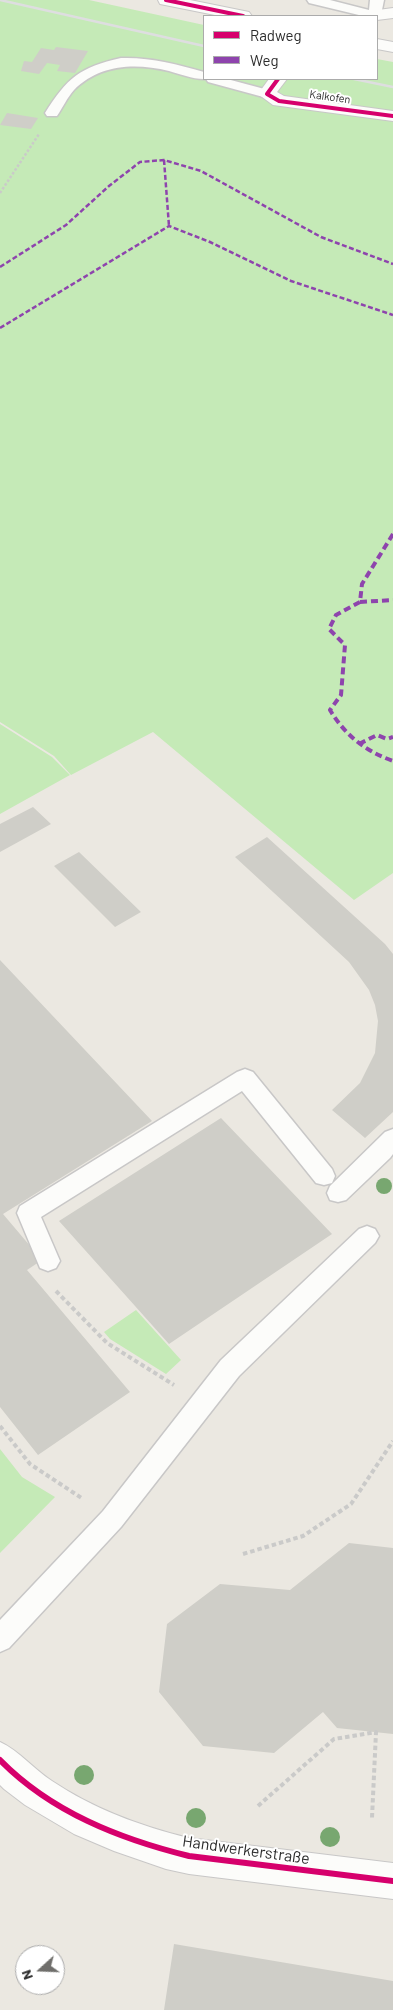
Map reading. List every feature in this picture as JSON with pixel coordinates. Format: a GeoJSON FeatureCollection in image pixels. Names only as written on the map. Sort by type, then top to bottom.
{"type":"FeatureCollection","features":[{"type":"Feature","properties":{"kind":"street"},"geometry":{"type":"LineString","coordinates":[[166,0],[238,15]]}},
{"type":"Feature","properties":{"kind":"street"},"geometry":{"type":"LineString","coordinates":[[373,10],[393,14]]}},
{"type":"Feature","properties":{"kind":"street"},"geometry":{"type":"LineString","coordinates":[[378,44],[393,47]]}},
{"type":"Feature","properties":{"kind":"street"},"geometry":{"type":"LineString","coordinates":[[267,94],[277,80]]}},
{"type":"Feature","properties":{"kind":"street","name":"Kalkofen"},"geometry":{"type":"LineString","coordinates":[[267,94],[279,101],[393,116]]}},
{"type":"Feature","properties":{"kind":"street","name":"Handwerkerstraße"},"geometry":{"type":"LineString","coordinates":[[0,1760],[7,1769],[48,1799],[92,1823],[158,1850],[189,1856],[393,1881]]}},
{"type":"Feature","properties":{"kind":"lane"},"geometry":{"type":"LineString","coordinates":[[314,0],[373,10]]}},
{"type":"Feature","properties":{"kind":"lane"},"geometry":{"type":"LineString","coordinates":[[52,112],[72,85],[106,64],[142,60],[203,76]]}},
{"type":"Feature","properties":{"kind":"lane"},"geometry":{"type":"LineString","coordinates":[[216,80],[267,94]]}},
{"type":"Feature","properties":{"kind":"lane"},"geometry":{"type":"LineString","coordinates":[[48,1261],[28,1213],[245,1078],[331,1184],[382,1151],[393,1138]]}},
{"type":"Feature","properties":{"kind":"lane"},"geometry":{"type":"LineString","coordinates":[[0,1638],[112,1519],[230,1368],[367,1236]]}},
{"type":"Feature","properties":{"kind":"path"},"geometry":{"type":"LineString","coordinates":[[0,192],[17,169],[52,112]]}},
{"type":"Feature","properties":{"kind":"path"},"geometry":{"type":"LineString","coordinates":[[48,1261],[36,1270],[107,1343],[204,1403]]}},
{"type":"Feature","properties":{"kind":"path"},"geometry":{"type":"LineString","coordinates":[[0,1426],[30,1464],[112,1519]]}},
{"type":"Feature","properties":{"kind":"path"},"geometry":{"type":"LineString","coordinates":[[243,1554],[303,1536],[351,1504],[393,1441]]}},
{"type":"Feature","properties":{"kind":"path"},"geometry":{"type":"LineString","coordinates":[[258,1806],[334,1739],[376,1732],[372,1818]]}},
{"type":"Feature","properties":{"kind":"green space"},"geometry":{"type":"Polygon","coordinates":[[[0,0],[89,0],[203,25],[203,80],[378,80],[378,59],[393,62],[393,873],[354,900],[153,732],[71,775],[54,756],[0,722],[0,0]]]}},
{"type":"Feature","properties":{"kind":"green space"},"geometry":{"type":"Polygon","coordinates":[[[0,724],[52,757],[70,775],[0,814],[0,724]]]}},
{"type":"Feature","properties":{"kind":"green space"},"geometry":{"type":"Polygon","coordinates":[[[136,1310],[181,1360],[166,1374],[110,1339],[104,1332],[136,1310]]]}},
{"type":"Feature","properties":{"kind":"green space"},"geometry":{"type":"Polygon","coordinates":[[[0,1449],[22,1477],[55,1497],[0,1553],[0,1449]]]}},
{"type":"Feature","properties":{"kind":"building"},"geometry":{"type":"Polygon","coordinates":[[[56,47],[88,51],[75,73],[57,71],[60,65],[47,63],[39,74],[21,71],[24,61],[32,62],[41,48],[54,50],[56,47]]]}},
{"type":"Feature","properties":{"kind":"building"},"geometry":{"type":"Polygon","coordinates":[[[7,113],[38,118],[31,129],[0,125],[7,113]]]}},
{"type":"Feature","properties":{"kind":"building"},"geometry":{"type":"Polygon","coordinates":[[[33,807],[51,824],[0,852],[0,824],[33,807]]]}},
{"type":"Feature","properties":{"kind":"building"},"geometry":{"type":"Polygon","coordinates":[[[267,837],[385,944],[393,954],[393,1112],[365,1138],[332,1110],[360,1083],[375,1053],[378,1021],[375,1005],[369,990],[349,962],[235,857],[267,837]]]}},
{"type":"Feature","properties":{"kind":"building"},"geometry":{"type":"Polygon","coordinates":[[[79,852],[141,912],[115,927],[54,866],[79,852]]]}},
{"type":"Feature","properties":{"kind":"building"},"geometry":{"type":"Polygon","coordinates":[[[0,960],[152,1121],[3,1214],[42,1260],[27,1270],[130,1392],[38,1455],[0,1407],[0,960]]]}},
{"type":"Feature","properties":{"kind":"building"},"geometry":{"type":"Polygon","coordinates":[[[221,1118],[332,1234],[169,1344],[59,1221],[221,1118]]]}},
{"type":"Feature","properties":{"kind":"building"},"geometry":{"type":"Polygon","coordinates":[[[349,1543],[393,1548],[393,1734],[337,1728],[323,1712],[274,1753],[203,1746],[159,1692],[167,1624],[220,1584],[290,1590],[349,1543]]]}},
{"type":"Feature","properties":{"kind":"building"},"geometry":{"type":"Polygon","coordinates":[[[174,1944],[393,1981],[393,2010],[164,2010],[174,1944]]]}},
{"type":"Feature","properties":{"kind":"railway"},"geometry":{"type":"LineString","coordinates":[[0,0],[203,46]]}},
{"type":"Feature","properties":{"kind":"railway"},"geometry":{"type":"LineString","coordinates":[[359,80],[393,87]]}},
{"type":"Feature","properties":{"kind":"marked path"},"geometry":{"type":"LineString","coordinates":[[164,160],[169,226]]}},
{"type":"Feature","properties":{"kind":"marked path"},"geometry":{"type":"LineString","coordinates":[[0,267],[66,225],[109,186],[140,162],[164,160],[201,171],[321,237],[393,264]]}},
{"type":"Feature","properties":{"kind":"marked path"},"geometry":{"type":"LineString","coordinates":[[0,328],[169,226],[197,236],[291,281],[334,297],[393,315]]}},
{"type":"Feature","properties":{"kind":"marked path"},"geometry":{"type":"LineString","coordinates":[[393,534],[362,584],[360,602],[336,615],[329,629],[345,645],[341,695],[330,710],[335,719],[356,742],[383,758],[393,761]]}},
{"type":"Feature","properties":{"kind":"marked path"},"geometry":{"type":"LineString","coordinates":[[360,602],[393,600]]}},
{"type":"Feature","properties":{"kind":"marked path"},"geometry":{"type":"LineString","coordinates":[[359,744],[377,735],[387,739],[393,737]]}},
{"type":"Feature","properties":{"kind":"cycle path"},"geometry":{"type":"LineString","coordinates":[[166,0],[238,15]]}},
{"type":"Feature","properties":{"kind":"cycle path"},"geometry":{"type":"LineString","coordinates":[[277,80],[267,94],[279,101],[393,116]]}},
{"type":"Feature","properties":{"kind":"cycle path"},"geometry":{"type":"LineString","coordinates":[[0,1760],[37,1793],[87,1821],[140,1842],[189,1856],[393,1881]]}}]}
